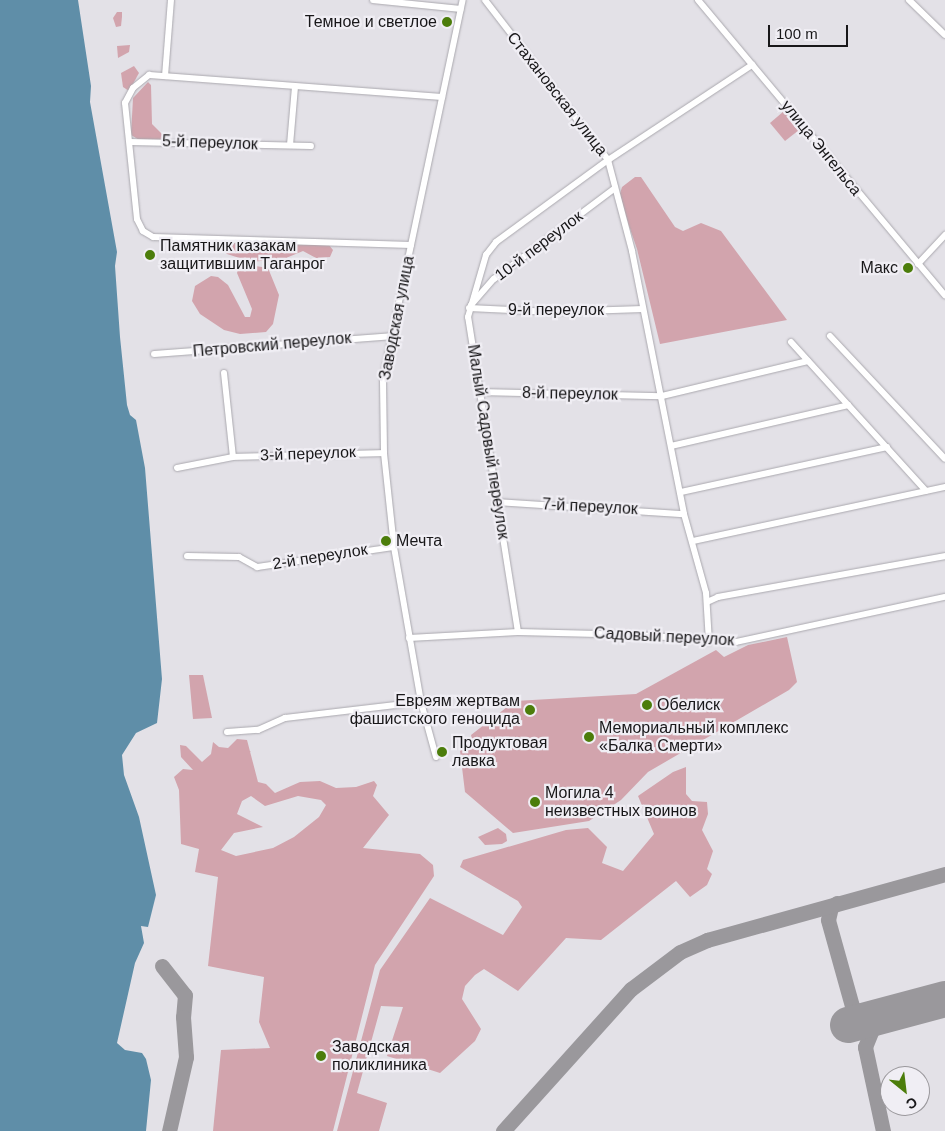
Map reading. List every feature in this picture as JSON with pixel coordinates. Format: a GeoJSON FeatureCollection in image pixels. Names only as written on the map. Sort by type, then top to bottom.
{"type":"FeatureCollection","features":[{"type":"Feature","properties":{"kind":"street"},"geometry":{"type":"LineString","coordinates":[[165,76],[171,0]]}},
{"type":"Feature","properties":{"kind":"street"},"geometry":{"type":"LineString","coordinates":[[373,0],[461,9]]}},
{"type":"Feature","properties":{"kind":"street","name":"Заводская улица"},"geometry":{"type":"LineString","coordinates":[[436,758],[421,702],[394,547],[384,453],[383,378],[463,0]]}},
{"type":"Feature","properties":{"kind":"street","name":"Стахановская улица"},"geometry":{"type":"LineString","coordinates":[[485,0],[608,160],[496,242],[486,254]]}},
{"type":"Feature","properties":{"kind":"street","name":"улица Энгельса"},"geometry":{"type":"LineString","coordinates":[[698,0],[945,295]]}},
{"type":"Feature","properties":{"kind":"street"},"geometry":{"type":"LineString","coordinates":[[909,0],[945,35]]}},
{"type":"Feature","properties":{"kind":"street"},"geometry":{"type":"LineString","coordinates":[[709,642],[706,602],[693,542],[684,514],[632,251],[614,189],[608,160],[752,65]]}},
{"type":"Feature","properties":{"kind":"street"},"geometry":{"type":"LineString","coordinates":[[411,245],[153,237],[143,231],[137,219],[130,142],[125,125],[125,103],[133,88],[150,76],[442,97]]}},
{"type":"Feature","properties":{"kind":"street"},"geometry":{"type":"LineString","coordinates":[[290,145],[295,87]]}},
{"type":"Feature","properties":{"kind":"street","name":"5-й переулок"},"geometry":{"type":"LineString","coordinates":[[130,142],[311,146]]}},
{"type":"Feature","properties":{"kind":"street","name":"10-й переулок"},"geometry":{"type":"LineString","coordinates":[[469,308],[494,279],[614,189]]}},
{"type":"Feature","properties":{"kind":"street"},"geometry":{"type":"LineString","coordinates":[[918,264],[945,235]]}},
{"type":"Feature","properties":{"kind":"street","name":"Малый Садовый переулок"},"geometry":{"type":"LineString","coordinates":[[486,254],[469,308],[479,392],[518,632]]}},
{"type":"Feature","properties":{"kind":"street","name":"9-й переулок"},"geometry":{"type":"LineString","coordinates":[[469,308],[553,312],[643,309]]}},
{"type":"Feature","properties":{"kind":"street","name":"Петровский переулок"},"geometry":{"type":"LineString","coordinates":[[154,354],[391,336]]}},
{"type":"Feature","properties":{"kind":"street"},"geometry":{"type":"LineString","coordinates":[[830,336],[945,459]]}},
{"type":"Feature","properties":{"kind":"street"},"geometry":{"type":"LineString","coordinates":[[790,342],[926,491]]}},
{"type":"Feature","properties":{"kind":"street","name":"8-й переулок"},"geometry":{"type":"LineString","coordinates":[[479,392],[662,396],[808,361]]}},
{"type":"Feature","properties":{"kind":"street"},"geometry":{"type":"LineString","coordinates":[[224,373],[233,457]]}},
{"type":"Feature","properties":{"kind":"street"},"geometry":{"type":"LineString","coordinates":[[671,446],[848,404]]}},
{"type":"Feature","properties":{"kind":"street"},"geometry":{"type":"LineString","coordinates":[[681,492],[887,447]]}},
{"type":"Feature","properties":{"kind":"street","name":"3-й переулок"},"geometry":{"type":"LineString","coordinates":[[177,468],[233,457],[384,453]]}},
{"type":"Feature","properties":{"kind":"street"},"geometry":{"type":"LineString","coordinates":[[693,542],[945,487]]}},
{"type":"Feature","properties":{"kind":"street","name":"7-й переулок"},"geometry":{"type":"LineString","coordinates":[[496,502],[684,514]]}},
{"type":"Feature","properties":{"kind":"street","name":"2-й переулок"},"geometry":{"type":"LineString","coordinates":[[187,556],[239,557],[257,567],[394,547]]}},
{"type":"Feature","properties":{"kind":"street"},"geometry":{"type":"LineString","coordinates":[[706,602],[718,597],[945,556]]}},
{"type":"Feature","properties":{"kind":"street","name":"Садовый переулок"},"geometry":{"type":"LineString","coordinates":[[409,638],[518,632],[638,635],[709,642],[736,642],[945,596]]}},
{"type":"Feature","properties":{"kind":"street"},"geometry":{"type":"LineString","coordinates":[[227,732],[258,730],[284,718],[421,702]]}},
{"type":"Feature","properties":{"kind":"shaded area"},"geometry":{"type":"Polygon","coordinates":[[[117,12],[122,12],[122,17],[121,26],[116,27],[113,18],[117,12]]]}},
{"type":"Feature","properties":{"kind":"shaded area"},"geometry":{"type":"Polygon","coordinates":[[[130,45],[129,52],[118,58],[117,46],[130,45]]]}},
{"type":"Feature","properties":{"kind":"shaded area"},"geometry":{"type":"Polygon","coordinates":[[[134,66],[139,73],[129,91],[123,87],[121,73],[134,66]]]}},
{"type":"Feature","properties":{"kind":"shaded area"},"geometry":{"type":"Polygon","coordinates":[[[148,82],[151,85],[152,124],[168,140],[141,141],[131,135],[133,98],[148,82]]]}},
{"type":"Feature","properties":{"kind":"shaded area"},"geometry":{"type":"Polygon","coordinates":[[[784,111],[799,130],[785,141],[770,123],[784,111]]]}},
{"type":"Feature","properties":{"kind":"shaded area"},"geometry":{"type":"Polygon","coordinates":[[[635,177],[641,177],[675,227],[683,231],[701,223],[721,231],[787,320],[660,344],[637,249],[619,197],[622,187],[635,177]]]}},
{"type":"Feature","properties":{"kind":"shaded area"},"geometry":{"type":"Polygon","coordinates":[[[230,242],[329,245],[333,250],[330,257],[316,258],[303,251],[286,258],[252,262],[227,254],[220,248],[220,244],[230,242]]]}},
{"type":"Feature","properties":{"kind":"shaded area"},"geometry":{"type":"Polygon","coordinates":[[[249,265],[268,268],[279,295],[273,324],[266,332],[240,334],[224,330],[200,314],[192,301],[195,286],[211,276],[218,277],[228,285],[245,317],[250,317],[252,309],[237,273],[239,266],[249,265]]]}},
{"type":"Feature","properties":{"kind":"shaded area","name":"Мемориальный комплекс «Балка Смерти»"},"geometry":{"type":"Polygon","coordinates":[[[787,637],[797,682],[789,690],[648,772],[621,800],[589,821],[513,833],[465,792],[460,751],[472,739],[471,735],[515,701],[636,694],[716,650],[724,657],[748,645],[787,637]]]}},
{"type":"Feature","properties":{"kind":"shaded area"},"geometry":{"type":"Polygon","coordinates":[[[189,675],[203,675],[212,718],[193,719],[189,675]]]}},
{"type":"Feature","properties":{"kind":"shaded area"},"geometry":{"type":"Polygon","coordinates":[[[237,739],[247,740],[258,782],[266,784],[275,793],[300,782],[320,781],[336,788],[356,787],[374,781],[377,785],[373,796],[389,815],[363,848],[420,854],[433,865],[434,876],[375,965],[333,1131],[213,1131],[221,1050],[270,1048],[259,1022],[264,977],[208,966],[218,877],[195,872],[199,849],[181,844],[179,790],[174,777],[183,769],[193,770],[181,757],[180,745],[186,746],[202,762],[211,754],[213,742],[219,747],[228,748],[237,739]],[[251,796],[242,801],[237,814],[263,827],[234,833],[221,850],[236,856],[273,848],[294,837],[319,817],[326,805],[321,800],[298,796],[265,806],[251,796]]]}},
{"type":"Feature","properties":{"kind":"shaded area"},"geometry":{"type":"Polygon","coordinates":[[[686,767],[686,794],[692,801],[707,802],[708,814],[702,830],[713,851],[707,869],[712,874],[707,885],[690,897],[676,881],[601,940],[566,938],[518,991],[484,969],[475,975],[465,986],[462,999],[481,1029],[475,1041],[440,1073],[387,1056],[403,1007],[381,1006],[357,1093],[387,1103],[379,1131],[337,1131],[380,970],[430,898],[503,935],[522,907],[518,901],[460,867],[463,860],[566,830],[588,828],[607,847],[602,863],[623,871],[654,834],[638,796],[673,772],[686,767]]]}},
{"type":"Feature","properties":{"kind":"shaded area"},"geometry":{"type":"Polygon","coordinates":[[[498,828],[506,834],[507,841],[502,844],[485,845],[478,837],[498,828]]]}},
{"type":"Feature","properties":{"kind":"water"},"geometry":{"type":"Polygon","coordinates":[[[0,0],[78,0],[91,86],[90,102],[117,252],[115,266],[127,405],[130,415],[136,420],[145,468],[162,679],[157,723],[136,733],[122,755],[124,775],[139,817],[156,895],[148,927],[141,926],[144,943],[135,963],[117,1043],[125,1050],[142,1053],[146,1059],[151,1080],[146,1131],[0,1131],[0,0]]]}},
{"type":"Feature","properties":{"kind":"taxiway"},"geometry":{"type":"LineString","coordinates":[[503,1131],[631,989],[680,952],[707,940],[945,874]]}},
{"type":"Feature","properties":{"kind":"taxiway"},"geometry":{"type":"LineString","coordinates":[[837,903],[831,907],[828,920],[852,1006],[859,1017],[871,1019]]}},
{"type":"Feature","properties":{"kind":"taxiway"},"geometry":{"type":"LineString","coordinates":[[162,966],[185,995],[183,1017],[186,1057],[169,1131]]}},
{"type":"Feature","properties":{"kind":"taxiway"},"geometry":{"type":"LineString","coordinates":[[883,1131],[865,1047],[874,1025],[893,1013]]}},
{"type":"Feature","properties":{"kind":"runway"},"geometry":{"type":"LineString","coordinates":[[848,1025],[945,999]]}},
{"type":"Feature","properties":{"kind":"place","name":"Темное и светлое"},"geometry":{"type":"Point","coordinates":[447,22]}},
{"type":"Feature","properties":{"kind":"place","name":"Памятник казакам защитившим Таганрог"},"geometry":{"type":"Point","coordinates":[150,255]}},
{"type":"Feature","properties":{"kind":"place","name":"Макс"},"geometry":{"type":"Point","coordinates":[908,268]}},
{"type":"Feature","properties":{"kind":"place","name":"Мечта"},"geometry":{"type":"Point","coordinates":[386,541]}},
{"type":"Feature","properties":{"kind":"place","name":"Обелиск"},"geometry":{"type":"Point","coordinates":[647,705]}},
{"type":"Feature","properties":{"kind":"place","name":"Евреям жертвам фашистского геноцида"},"geometry":{"type":"Point","coordinates":[530,710]}},
{"type":"Feature","properties":{"kind":"place","name":"Мемориальный комплекс «Балка Смерти»"},"geometry":{"type":"Point","coordinates":[589,737]}},
{"type":"Feature","properties":{"kind":"place","name":"Продуктовая лавка"},"geometry":{"type":"Point","coordinates":[442,752]}},
{"type":"Feature","properties":{"kind":"place","name":"Могила 4 неизвестных воинов"},"geometry":{"type":"Point","coordinates":[535,802]}},
{"type":"Feature","properties":{"kind":"place","name":"Заводская поликлиника"},"geometry":{"type":"Point","coordinates":[321,1056]}}]}
